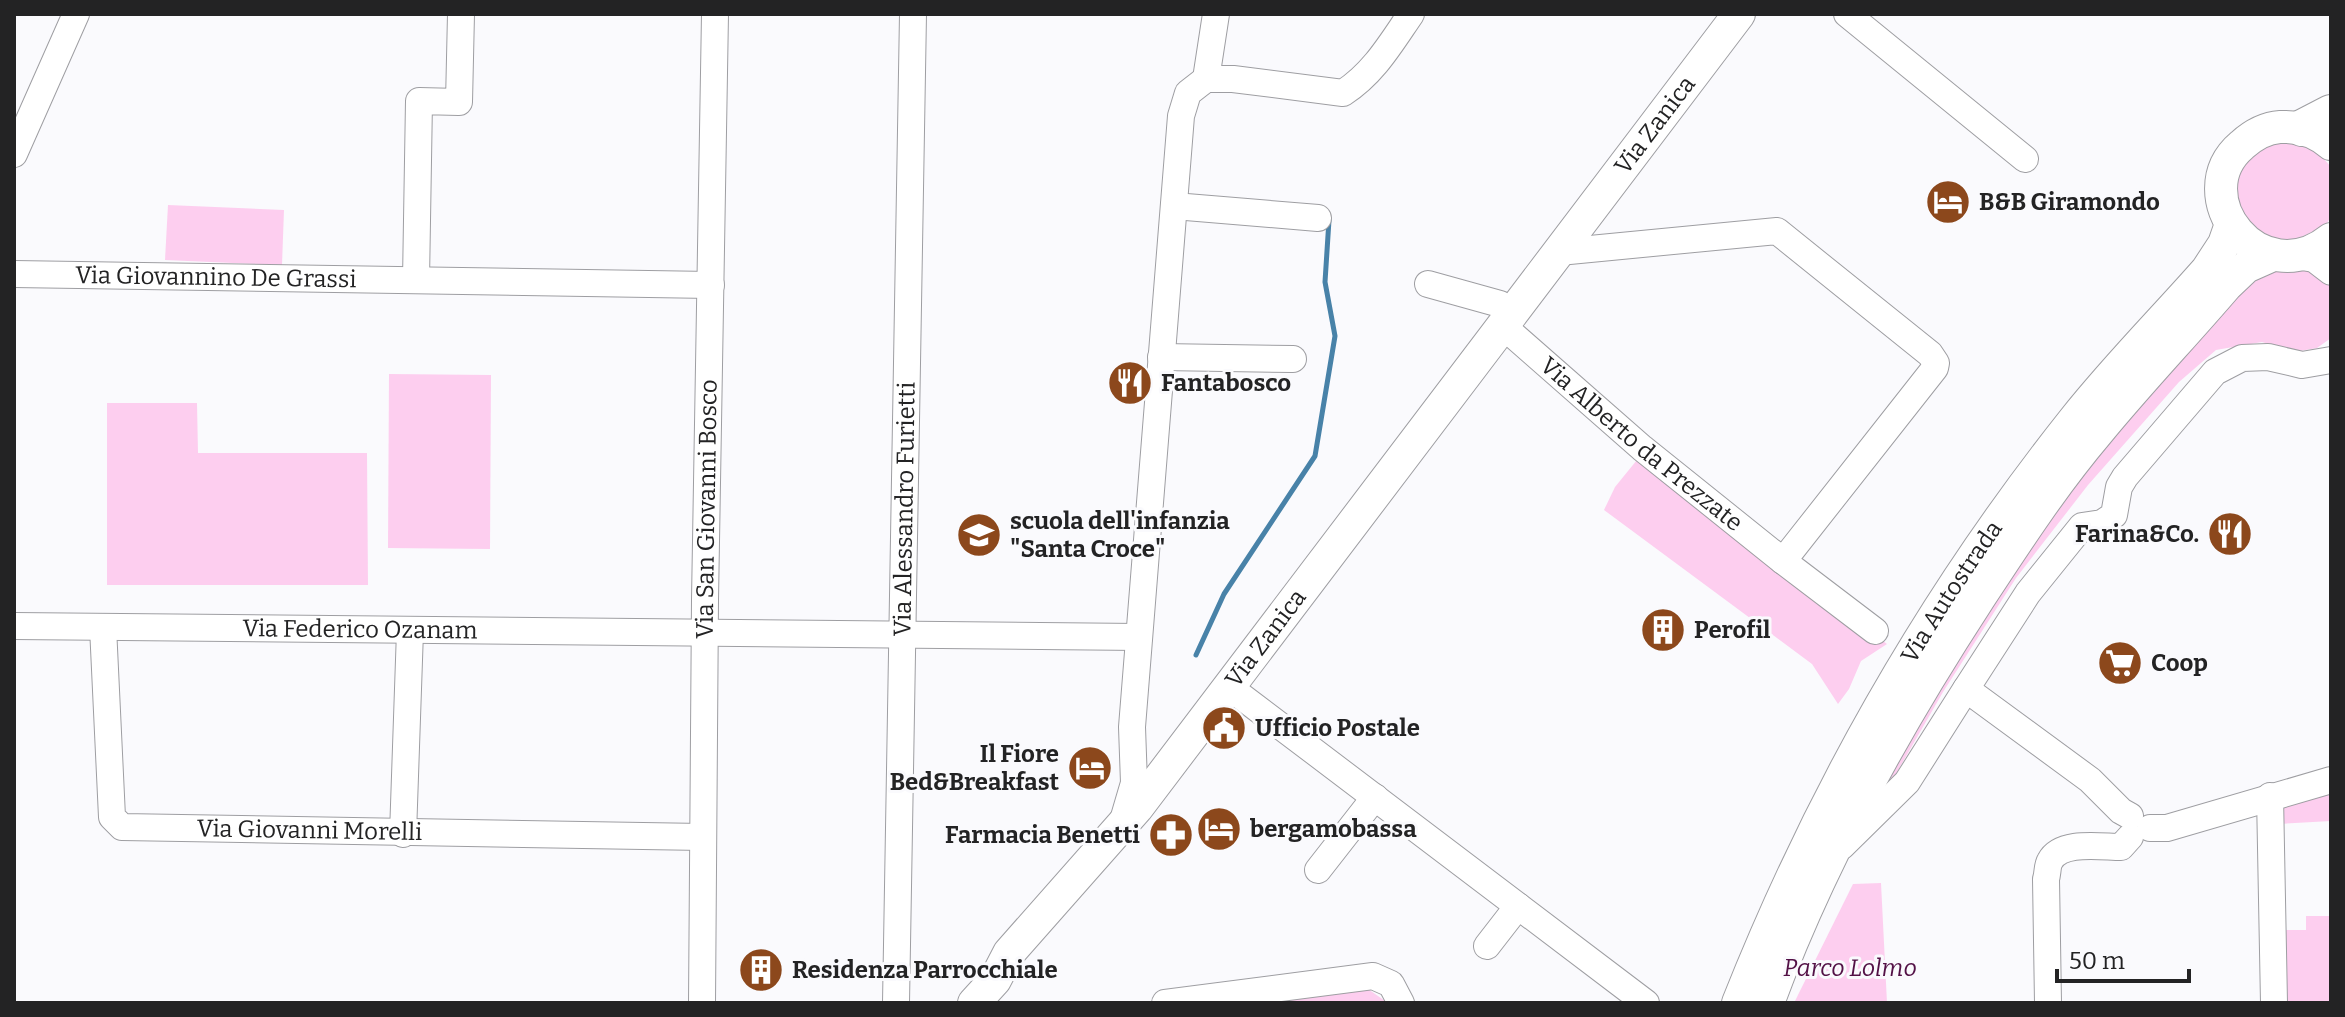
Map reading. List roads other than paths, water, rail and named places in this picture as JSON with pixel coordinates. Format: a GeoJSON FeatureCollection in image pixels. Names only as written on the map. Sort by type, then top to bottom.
{"type":"FeatureCollection","features":[{"type":"Feature","properties":{"kind":"main road","name":"Via Zanica"},"geometry":{"type":"LineString","coordinates":[[974,1003],[995,980],[1009,953],[1117,832],[1174,760],[1739,14]]}},
{"type":"Feature","properties":{"kind":"main road"},"geometry":{"type":"LineString","coordinates":[[2284,255],[2249,244],[2231,224],[2224,206],[2222,185],[2227,165],[2238,148],[2254,135],[2273,128],[2321,128]]}},
{"type":"Feature","properties":{"kind":"main road","name":"Via Autostrada"},"geometry":{"type":"LineString","coordinates":[[1738,1003],[1759,950],[1846,767],[1907,659],[2005,510],[2075,418],[2207,270],[2224,244],[2231,224]]}},
{"type":"Feature","properties":{"kind":"main road","name":"Via Autostrada"},"geometry":{"type":"LineString","coordinates":[[1768,1003],[1785,957],[1831,857],[1873,776],[1931,673],[2028,524],[2097,433],[2246,267],[2284,255],[2310,252],[2331,239]]}},
{"type":"Feature","properties":{"kind":"main road","name":"Via Zanica"},"geometry":{"type":"LineString","coordinates":[[949,1003],[976,972],[1009,953]]}},
{"type":"Feature","properties":{"kind":"street"},"geometry":{"type":"LineString","coordinates":[[14,154],[76,14]]}},
{"type":"Feature","properties":{"kind":"street"},"geometry":{"type":"LineString","coordinates":[[416,280],[419,101],[459,102],[461,14]]}},
{"type":"Feature","properties":{"kind":"street","name":"Via San Giovanni Bosco"},"geometry":{"type":"LineString","coordinates":[[702,1003],[715,14]]}},
{"type":"Feature","properties":{"kind":"street","name":"Via Alessandro Furietti"},"geometry":{"type":"LineString","coordinates":[[896,1003],[913,14]]}},
{"type":"Feature","properties":{"kind":"street"},"geometry":{"type":"LineString","coordinates":[[1206,79],[1216,14]]}},
{"type":"Feature","properties":{"kind":"street"},"geometry":{"type":"LineString","coordinates":[[1117,832],[1134,783],[1131,749],[1139,637],[1181,116],[1188,93],[1206,79],[1233,79],[1343,93],[1361,82],[1375,66],[1411,14]]}},
{"type":"Feature","properties":{"kind":"street"},"geometry":{"type":"LineString","coordinates":[[1847,14],[2025,159]]}},
{"type":"Feature","properties":{"kind":"street"},"geometry":{"type":"LineString","coordinates":[[1174,206],[1318,218]]}},
{"type":"Feature","properties":{"kind":"street"},"geometry":{"type":"LineString","coordinates":[[1559,252],[1777,231],[1930,354],[1936,363],[1935,368],[1783,561]]}},
{"type":"Feature","properties":{"kind":"street"},"geometry":{"type":"LineString","coordinates":[[2284,255],[2314,259],[2331,272]]}},
{"type":"Feature","properties":{"kind":"street","name":"Via Giovannino De Grassi"},"geometry":{"type":"LineString","coordinates":[[14,274],[711,285]]}},
{"type":"Feature","properties":{"kind":"street"},"geometry":{"type":"LineString","coordinates":[[1428,284],[1500,304],[1507,320]]}},
{"type":"Feature","properties":{"kind":"street","name":"Via Alberto da Prezzate"},"geometry":{"type":"LineString","coordinates":[[1507,320],[1642,448],[1875,631]]}},
{"type":"Feature","properties":{"kind":"street"},"geometry":{"type":"LineString","coordinates":[[2302,365],[2331,347]]}},
{"type":"Feature","properties":{"kind":"street"},"geometry":{"type":"LineString","coordinates":[[1161,357],[1293,359]]}},
{"type":"Feature","properties":{"kind":"street","name":"Via Autostrada"},"geometry":{"type":"LineString","coordinates":[[1831,857],[1907,782],[2028,593],[2082,526],[2102,523],[2114,515],[2119,487],[2125,477],[2215,372],[2242,358],[2268,357],[2302,365]]}},
{"type":"Feature","properties":{"kind":"street"},"geometry":{"type":"LineString","coordinates":[[2302,365],[2331,360]]}},
{"type":"Feature","properties":{"kind":"street","name":"Via Federico Ozanam"},"geometry":{"type":"LineString","coordinates":[[14,626],[1139,637]]}},
{"type":"Feature","properties":{"kind":"street","name":"Via Giovanni Morelli"},"geometry":{"type":"LineString","coordinates":[[103,627],[112,817],[118,826],[129,829],[703,837]]}},
{"type":"Feature","properties":{"kind":"street"},"geometry":{"type":"LineString","coordinates":[[403,834],[410,631]]}},
{"type":"Feature","properties":{"kind":"street"},"geometry":{"type":"LineString","coordinates":[[1229,687],[1646,1003]]}},
{"type":"Feature","properties":{"kind":"street"},"geometry":{"type":"LineString","coordinates":[[1966,689],[2090,780],[2137,827],[2167,828],[2331,780]]}},
{"type":"Feature","properties":{"kind":"street"},"geometry":{"type":"LineString","coordinates":[[1131,749],[1141,762],[1148,765],[1164,765],[1174,760]]}},
{"type":"Feature","properties":{"kind":"street"},"geometry":{"type":"LineString","coordinates":[[2270,796],[2274,1003]]}},
{"type":"Feature","properties":{"kind":"street"},"geometry":{"type":"LineString","coordinates":[[1318,870],[1375,797]]}},
{"type":"Feature","properties":{"kind":"street"},"geometry":{"type":"LineString","coordinates":[[2048,1003],[2048,864],[2056,853],[2066,848],[2121,847],[2137,827]]}},
{"type":"Feature","properties":{"kind":"street"},"geometry":{"type":"LineString","coordinates":[[1487,946],[1518,906]]}},
{"type":"Feature","properties":{"kind":"street"},"geometry":{"type":"LineString","coordinates":[[1165,1003],[1373,976],[1391,984],[1401,1003]]}},
{"type":"Feature","properties":{"kind":"waterway"},"geometry":{"type":"LineString","coordinates":[[1196,655],[1224,594],[1315,456],[1335,336],[1325,282],[1329,220]]}},
{"type":"Feature","properties":{"kind":"place","name":"B&B Giramondo"},"geometry":{"type":"Point","coordinates":[1948,202]}},
{"type":"Feature","properties":{"kind":"place","name":"Fantabosco"},"geometry":{"type":"Point","coordinates":[1130,383]}},
{"type":"Feature","properties":{"kind":"place","name":"Farina&Co."},"geometry":{"type":"Point","coordinates":[2230,534]}},
{"type":"Feature","properties":{"kind":"place","name":"scuola dell'infanzia \"Santa Croce\""},"geometry":{"type":"Point","coordinates":[979,535]}},
{"type":"Feature","properties":{"kind":"place","name":"Perofil"},"geometry":{"type":"Point","coordinates":[1663,630]}},
{"type":"Feature","properties":{"kind":"place","name":"Coop"},"geometry":{"type":"Point","coordinates":[2120,663]}},
{"type":"Feature","properties":{"kind":"place","name":"Ufficio Postale"},"geometry":{"type":"Point","coordinates":[1224,728]}},
{"type":"Feature","properties":{"kind":"place","name":"Il Fiore Bed&Breakfast"},"geometry":{"type":"Point","coordinates":[1090,768]}},
{"type":"Feature","properties":{"kind":"place","name":"bergamobassa"},"geometry":{"type":"Point","coordinates":[1219,829]}},
{"type":"Feature","properties":{"kind":"place","name":"Farmacia Benetti"},"geometry":{"type":"Point","coordinates":[1171,835]}},
{"type":"Feature","properties":{"kind":"place","name":"Residenza Parrocchiale"},"geometry":{"type":"Point","coordinates":[761,970]}},
{"type":"Feature","properties":{"kind":"park label","name":"Parco Lolmo"},"geometry":{"type":"Point","coordinates":[1850,968]}}]}
